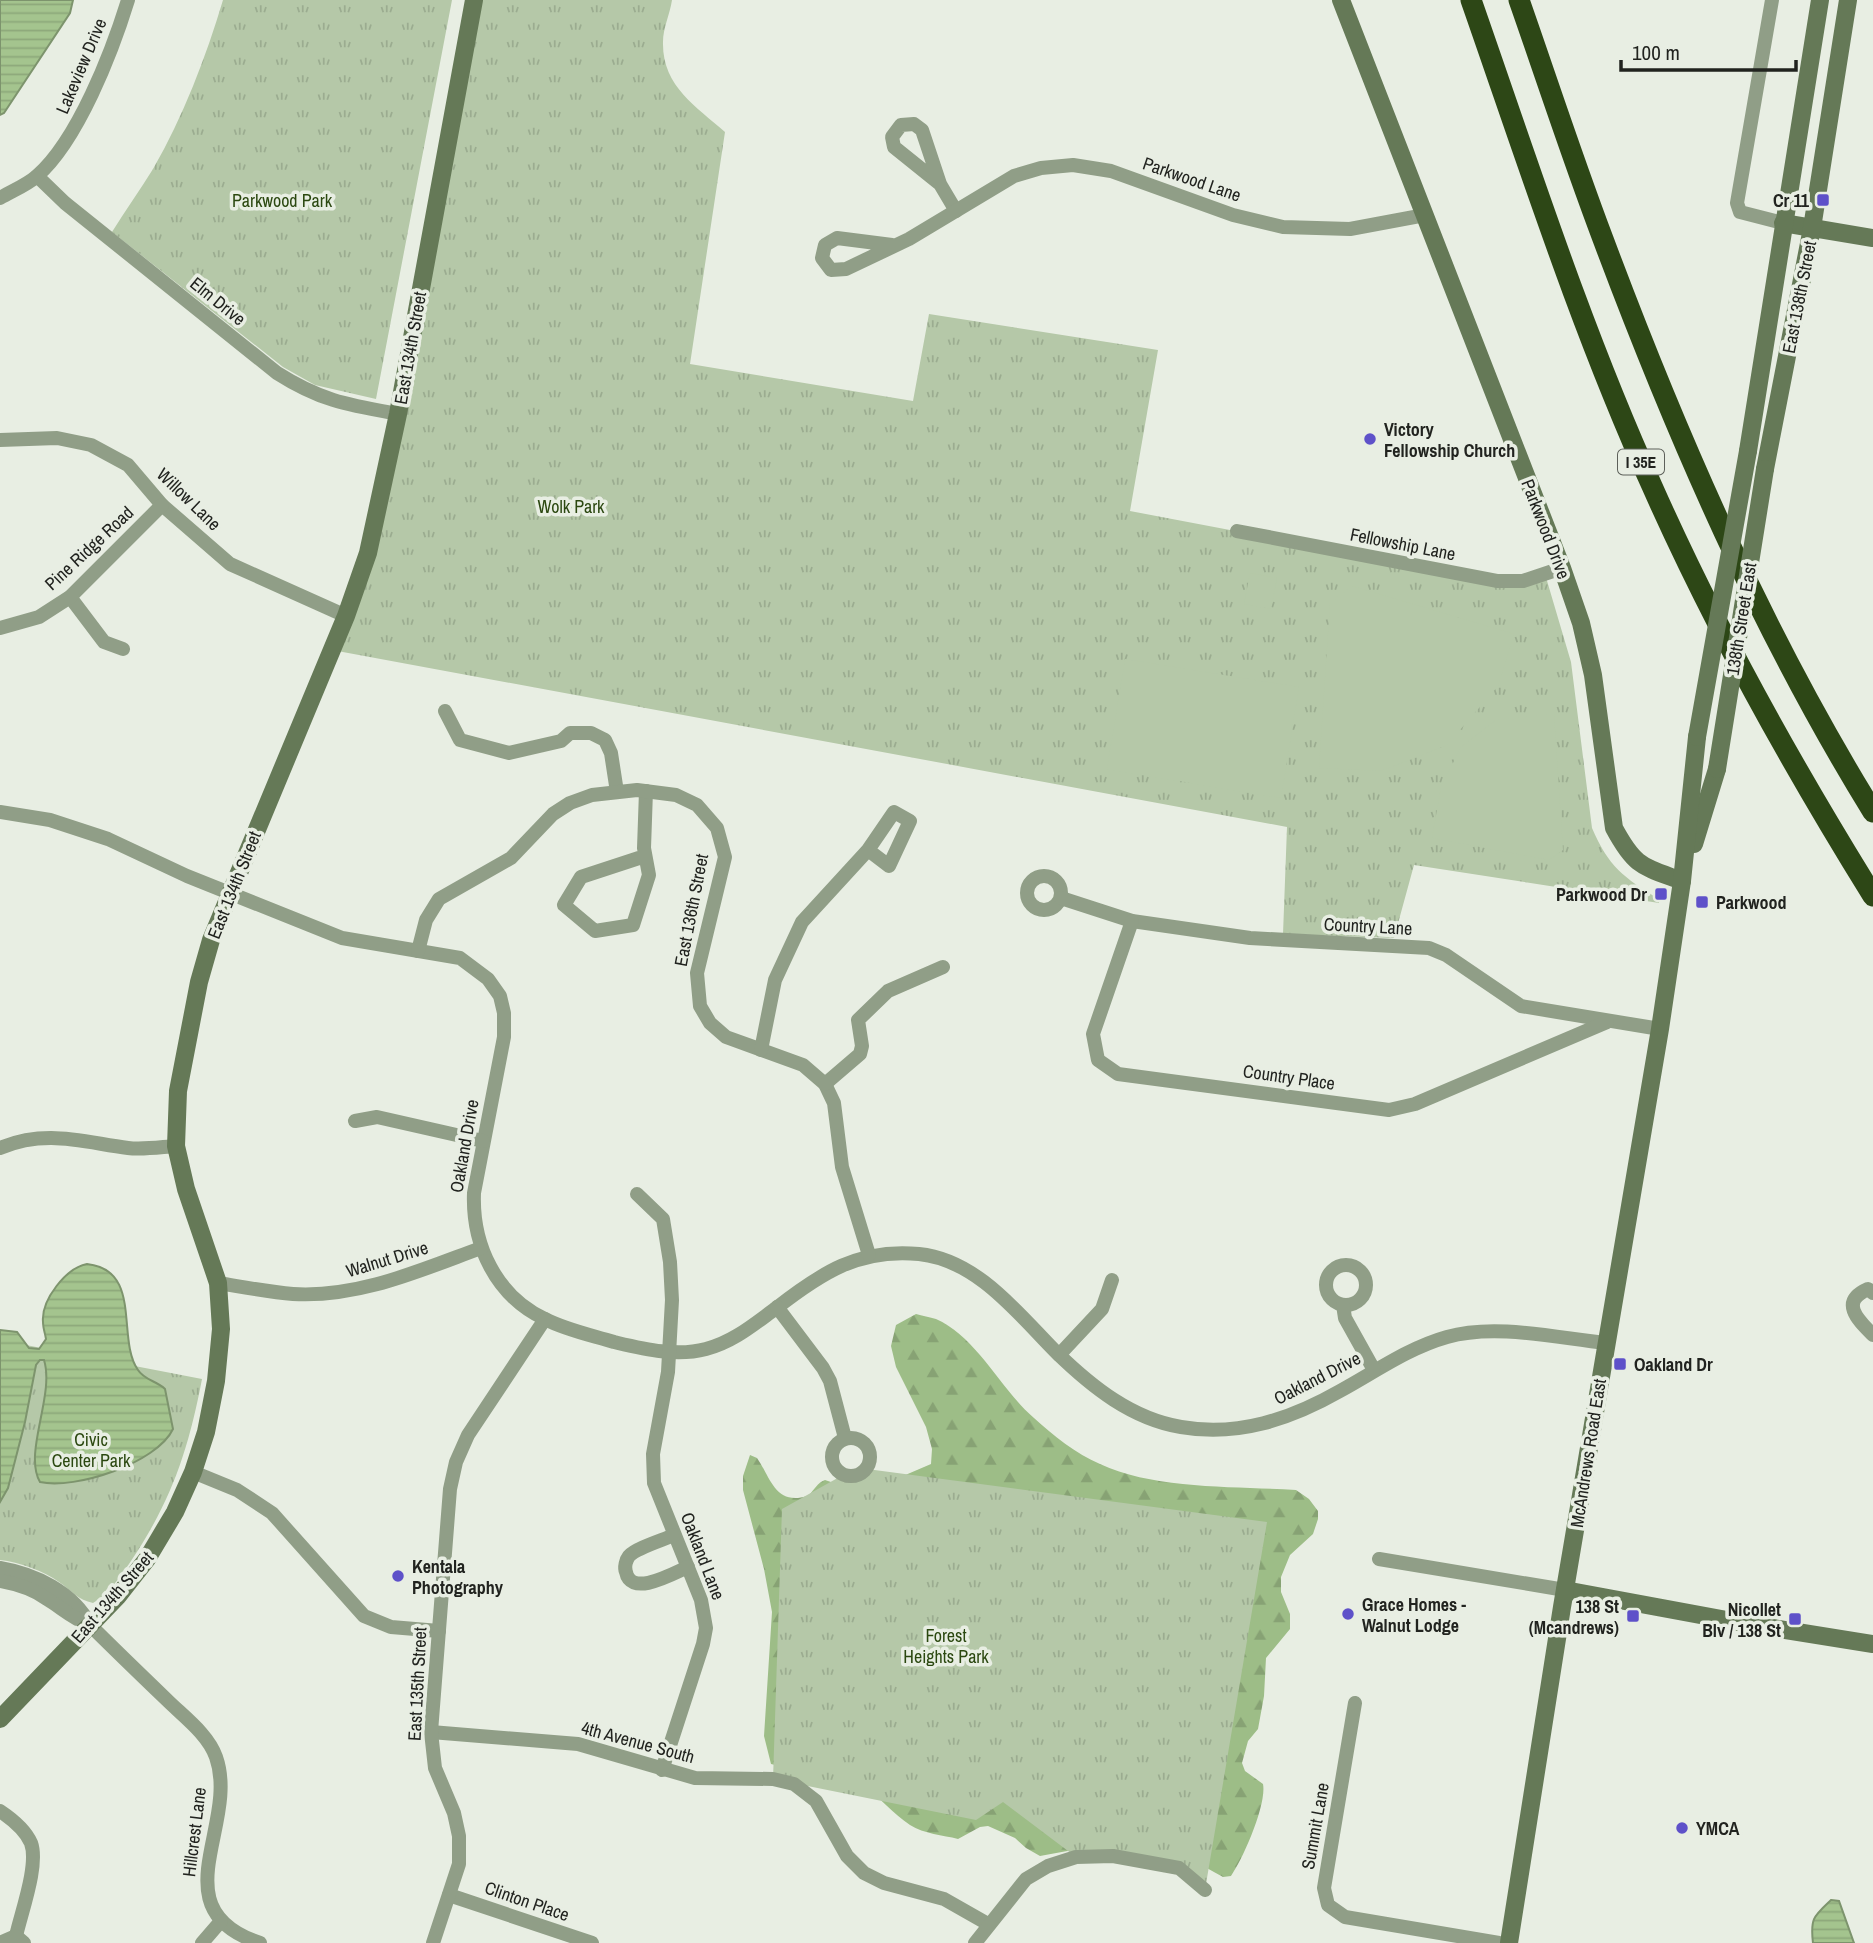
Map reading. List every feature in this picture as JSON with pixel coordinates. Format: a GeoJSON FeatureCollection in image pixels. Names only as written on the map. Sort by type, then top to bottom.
{"type":"FeatureCollection","features":[{"type":"Feature","properties":{"kind":"highway","name":"I 35E"},"geometry":{"type":"LineString","coordinates":[[1471,0],[1587,329],[1651,486],[1723,637],[1823,816],[1873,896]]}},
{"type":"Feature","properties":{"kind":"highway","name":"I 35E"},"geometry":{"type":"LineString","coordinates":[[1519,0],[1602,238],[1671,414],[1760,611],[1873,812]]}},
{"type":"Feature","properties":{"kind":"street","name":"Lakeview Drive"},"geometry":{"type":"LineString","coordinates":[[0,198],[37,176],[74,131],[119,30],[128,0]]}},
{"type":"Feature","properties":{"kind":"street","name":"East 134th Street"},"geometry":{"type":"LineString","coordinates":[[0,1718],[125,1587],[161,1538],[193,1472],[206,1432],[216,1381],[221,1329],[218,1283],[186,1189],[176,1146],[178,1091],[199,982],[211,940],[346,616],[368,553],[398,414],[474,0]]}},
{"type":"Feature","properties":{"kind":"street","name":"Parkwood Drive"},"geometry":{"type":"LineString","coordinates":[[1341,0],[1581,622],[1593,675],[1614,828],[1625,848],[1641,866],[1682,881]]}},
{"type":"Feature","properties":{"kind":"street"},"geometry":{"type":"LineString","coordinates":[[1772,0],[1737,203],[1741,212],[1783,223],[1873,239]]}},
{"type":"Feature","properties":{"kind":"street","name":"East 138th Street"},"geometry":{"type":"LineString","coordinates":[[1748,451],[1820,0]]}},
{"type":"Feature","properties":{"kind":"street","name":"East 138th Street"},"geometry":{"type":"LineString","coordinates":[[1765,469],[1812,228],[1848,0]]}},
{"type":"Feature","properties":{"kind":"street","name":"Parkwood Lane"},"geometry":{"type":"LineString","coordinates":[[892,245],[909,239],[1014,176],[1041,168],[1073,165],[1111,171],[1233,215],[1283,227],[1350,229],[1425,215]]}},
{"type":"Feature","properties":{"kind":"street","name":"Elm Drive"},"geometry":{"type":"LineString","coordinates":[[37,176],[75,212],[293,383],[334,402],[398,414]]}},
{"type":"Feature","properties":{"kind":"street"},"geometry":{"type":"LineString","coordinates":[[940,184],[956,211]]}},
{"type":"Feature","properties":{"kind":"street","name":"Willow Lane"},"geometry":{"type":"LineString","coordinates":[[0,440],[57,438],[91,445],[128,465],[162,505],[230,564],[346,616]]}},
{"type":"Feature","properties":{"kind":"street","name":"138th Street East"},"geometry":{"type":"LineString","coordinates":[[1697,737],[1748,451]]}},
{"type":"Feature","properties":{"kind":"street","name":"138th Street East"},"geometry":{"type":"LineString","coordinates":[[1717,769],[1765,469]]}},
{"type":"Feature","properties":{"kind":"street","name":"Pine Ridge Road"},"geometry":{"type":"LineString","coordinates":[[0,628],[39,617],[70,597],[162,505]]}},
{"type":"Feature","properties":{"kind":"street","name":"Fellowship Lane"},"geometry":{"type":"LineString","coordinates":[[1237,531],[1498,581],[1523,581],[1562,568]]}},
{"type":"Feature","properties":{"kind":"street"},"geometry":{"type":"LineString","coordinates":[[70,597],[104,642],[123,649]]}},
{"type":"Feature","properties":{"kind":"street"},"geometry":{"type":"LineString","coordinates":[[445,710],[460,740],[509,753],[561,741],[570,733],[591,733],[605,740],[611,753],[617,792]]}},
{"type":"Feature","properties":{"kind":"street","name":"McAndrews Road East"},"geometry":{"type":"LineString","coordinates":[[1509,1943],[1565,1590],[1660,1029],[1682,881],[1697,737]]}},
{"type":"Feature","properties":{"kind":"street","name":"McAndrews Road East"},"geometry":{"type":"LineString","coordinates":[[1682,881],[1717,769]]}},
{"type":"Feature","properties":{"kind":"street"},"geometry":{"type":"LineString","coordinates":[[645,856],[581,877],[564,905],[595,931],[633,925],[649,875],[644,848],[646,791]]}},
{"type":"Feature","properties":{"kind":"street","name":"East 136th Street"},"geometry":{"type":"LineString","coordinates":[[418,951],[426,920],[439,900],[511,858],[553,814],[570,803],[592,795],[617,792],[646,791],[676,795],[697,804],[717,828],[725,857],[697,973],[700,1006],[710,1023],[726,1037],[803,1065],[825,1084]]}},
{"type":"Feature","properties":{"kind":"street","name":"Oakland Drive"},"geometry":{"type":"LineString","coordinates":[[0,812],[50,820],[108,839],[187,876],[342,938],[460,958],[488,979],[500,996],[504,1013],[504,1037],[483,1141],[473,1209],[481,1248],[494,1275],[508,1293],[545,1319],[619,1343],[669,1353],[706,1350],[743,1334],[836,1267],[869,1255],[923,1254],[948,1262],[977,1277],[1007,1302],[1094,1386],[1129,1410],[1180,1427],[1211,1430],[1251,1427],[1284,1419],[1340,1391],[1374,1370],[1422,1346],[1448,1337],[1476,1331],[1506,1332],[1606,1343]]}},
{"type":"Feature","properties":{"kind":"street"},"geometry":{"type":"LineString","coordinates":[[761,1050],[775,980],[802,922],[867,849]]}},
{"type":"Feature","properties":{"kind":"street","name":"Country Lane"},"geometry":{"type":"LineString","coordinates":[[1061,898],[1132,921],[1283,941],[1429,948],[1447,955],[1521,1006],[1660,1029]]}},
{"type":"Feature","properties":{"kind":"street","name":"Country Place"},"geometry":{"type":"LineString","coordinates":[[1132,921],[1093,1034],[1098,1060],[1118,1074],[1389,1110],[1415,1104],[1607,1022]]}},
{"type":"Feature","properties":{"kind":"street"},"geometry":{"type":"LineString","coordinates":[[869,1255],[842,1167],[834,1102],[825,1084],[860,1054],[862,1046],[858,1020],[888,991],[943,967]]}},
{"type":"Feature","properties":{"kind":"street"},"geometry":{"type":"LineString","coordinates":[[355,1121],[377,1117],[483,1141]]}},
{"type":"Feature","properties":{"kind":"street"},"geometry":{"type":"LineString","coordinates":[[0,1148],[42,1137],[75,1138],[131,1149],[176,1146]]}},
{"type":"Feature","properties":{"kind":"street","name":"Oakland Lane"},"geometry":{"type":"LineString","coordinates":[[637,1195],[663,1219],[672,1300],[669,1353],[653,1468],[659,1497],[701,1600],[706,1628],[704,1644],[662,1770]]}},
{"type":"Feature","properties":{"kind":"street","name":"Walnut Drive"},"geometry":{"type":"LineString","coordinates":[[218,1283],[294,1294],[344,1292],[390,1281],[481,1248]]}},
{"type":"Feature","properties":{"kind":"street"},"geometry":{"type":"LineString","coordinates":[[1059,1355],[1102,1309],[1112,1280]]}},
{"type":"Feature","properties":{"kind":"street"},"geometry":{"type":"LineString","coordinates":[[1873,1293],[1868,1289],[1859,1293],[1853,1302],[1853,1313],[1873,1335]]}},
{"type":"Feature","properties":{"kind":"street"},"geometry":{"type":"LineString","coordinates":[[1343,1305],[1345,1318],[1374,1370]]}},
{"type":"Feature","properties":{"kind":"street"},"geometry":{"type":"LineString","coordinates":[[777,1307],[830,1381],[845,1438]]}},
{"type":"Feature","properties":{"kind":"street","name":"East 135th Street"},"geometry":{"type":"LineString","coordinates":[[433,1943],[458,1864],[459,1836],[454,1813],[435,1768],[431,1732],[450,1489],[456,1462],[468,1435],[545,1319]]}},
{"type":"Feature","properties":{"kind":"street"},"geometry":{"type":"LineString","coordinates":[[193,1472],[237,1490],[272,1513],[365,1616],[391,1627],[439,1631]]}},
{"type":"Feature","properties":{"kind":"street"},"geometry":{"type":"LineString","coordinates":[[674,1535],[631,1554],[626,1563],[627,1576],[631,1581],[645,1584],[688,1567]]}},
{"type":"Feature","properties":{"kind":"street"},"geometry":{"type":"LineString","coordinates":[[1379,1559],[1873,1646]]}},
{"type":"Feature","properties":{"kind":"street"},"geometry":{"type":"LineString","coordinates":[[0,1568],[25,1574],[53,1587],[78,1608],[90,1625]]}},
{"type":"Feature","properties":{"kind":"street"},"geometry":{"type":"LineString","coordinates":[[0,1581],[38,1593],[74,1619],[90,1625]]}},
{"type":"Feature","properties":{"kind":"street","name":"Hillcrest Lane"},"geometry":{"type":"LineString","coordinates":[[90,1625],[201,1733],[216,1756],[222,1791],[206,1882],[210,1902],[221,1921]]}},
{"type":"Feature","properties":{"kind":"street","name":"Summit Lane"},"geometry":{"type":"LineString","coordinates":[[1355,1703],[1324,1888],[1328,1905],[1345,1916],[1500,1943]]}},
{"type":"Feature","properties":{"kind":"street","name":"4th Avenue South"},"geometry":{"type":"LineString","coordinates":[[431,1732],[578,1744],[695,1778],[773,1779],[794,1784],[816,1801],[847,1856],[864,1873],[884,1884],[944,1899],[988,1924]]}},
{"type":"Feature","properties":{"kind":"street"},"geometry":{"type":"LineString","coordinates":[[0,1811],[17,1823],[31,1844],[33,1866],[20,1940],[0,1942]]}},
{"type":"Feature","properties":{"kind":"street"},"geometry":{"type":"LineString","coordinates":[[975,1943],[1026,1879],[1048,1866],[1076,1857],[1113,1856],[1180,1868],[1205,1891]]}},
{"type":"Feature","properties":{"kind":"street","name":"Clinton Place"},"geometry":{"type":"LineString","coordinates":[[449,1895],[592,1943]]}},
{"type":"Feature","properties":{"kind":"street"},"geometry":{"type":"LineString","coordinates":[[202,1943],[221,1921],[246,1938],[260,1943]]}},
{"type":"Feature","properties":{"kind":"green space","name":"Parkwood Park"},"geometry":{"type":"Polygon","coordinates":[[[223,0],[452,0],[376,399],[315,385],[283,367],[112,232],[153,169],[174,129],[201,65],[223,0]]]}},
{"type":"Feature","properties":{"kind":"green space","name":"Wolk Park"},"geometry":{"type":"Polygon","coordinates":[[[474,0],[672,0],[663,42],[668,71],[692,104],[725,132],[690,364],[913,401],[929,314],[1158,350],[1130,511],[1498,581],[1545,574],[1571,662],[1592,828],[1604,852],[1618,870],[1659,899],[1659,903],[1414,865],[1394,938],[1283,934],[1287,827],[332,650],[368,553],[474,0]]]}},
{"type":"Feature","properties":{"kind":"green space"},"geometry":{"type":"Polygon","coordinates":[[[1250,573],[1277,578],[1271,609],[1244,604],[1250,573]]]}},
{"type":"Feature","properties":{"kind":"green space"},"geometry":{"type":"Polygon","coordinates":[[[1352,586],[1514,634],[1498,686],[1447,745],[1381,771],[1319,768],[1330,603],[1352,586]]]}},
{"type":"Feature","properties":{"kind":"green space"},"geometry":{"type":"Polygon","coordinates":[[[1125,659],[1299,687],[1281,798],[1107,769],[1125,659]]]}},
{"type":"Feature","properties":{"kind":"green space"},"geometry":{"type":"Polygon","coordinates":[[[1554,714],[1563,850],[1549,860],[1432,838],[1441,787],[1461,747],[1496,720],[1554,714]]]}},
{"type":"Feature","properties":{"kind":"green space","name":"Forest Heights Park"},"geometry":{"type":"Polygon","coordinates":[[[916,1314],[936,1319],[951,1327],[976,1351],[1034,1418],[1065,1444],[1091,1460],[1122,1472],[1170,1483],[1296,1490],[1309,1499],[1318,1511],[1313,1534],[1290,1555],[1281,1577],[1281,1592],[1290,1614],[1290,1629],[1266,1658],[1264,1696],[1258,1729],[1248,1741],[1242,1763],[1245,1771],[1263,1784],[1263,1793],[1258,1817],[1231,1876],[1223,1877],[1176,1851],[1116,1842],[1040,1856],[1015,1838],[988,1826],[980,1827],[958,1839],[934,1834],[910,1825],[863,1786],[771,1764],[764,1736],[772,1612],[764,1569],[743,1490],[743,1476],[750,1455],[757,1458],[778,1491],[790,1498],[798,1498],[809,1495],[825,1480],[846,1487],[896,1479],[931,1464],[932,1449],[926,1427],[896,1367],[891,1346],[896,1325],[916,1314]]]}},
{"type":"Feature","properties":{"kind":"green space","name":"Civic Center Park"},"geometry":{"type":"Polygon","coordinates":[[[0,1340],[202,1379],[191,1430],[167,1497],[129,1564],[108,1591],[93,1603],[39,1571],[0,1560],[0,1340]]]}},
{"type":"Feature","properties":{"kind":"green space","name":"Forest Heights Park"},"geometry":{"type":"Polygon","coordinates":[[[867,1469],[1267,1522],[1205,1890],[1179,1868],[1076,1857],[1003,1802],[976,1820],[773,1779],[782,1509],[843,1475],[857,1476],[867,1469]]]}},
{"type":"Feature","properties":{"kind":"shaded area"},"geometry":{"type":"Polygon","coordinates":[[[0,0],[73,0],[70,13],[4,113],[0,115],[0,0]]]}},
{"type":"Feature","properties":{"kind":"shaded area"},"geometry":{"type":"Polygon","coordinates":[[[87,1264],[104,1269],[116,1279],[122,1292],[132,1357],[141,1373],[165,1389],[173,1429],[150,1453],[114,1471],[73,1482],[40,1482],[35,1456],[46,1390],[46,1374],[44,1360],[40,1360],[36,1365],[8,1488],[0,1502],[0,1330],[17,1332],[29,1348],[39,1349],[46,1339],[43,1313],[56,1286],[71,1272],[87,1264]]]}},
{"type":"Feature","properties":{"kind":"shaded area"},"geometry":{"type":"Polygon","coordinates":[[[1831,1900],[1839,1901],[1854,1943],[1813,1943],[1814,1918],[1831,1900]]]}},
{"type":"Feature","properties":{"kind":"place","name":"Cr 11"},"geometry":{"type":"Point","coordinates":[1823,200]}},
{"type":"Feature","properties":{"kind":"place","name":"Victory Fellowship Church"},"geometry":{"type":"Point","coordinates":[1370,439]}},
{"type":"Feature","properties":{"kind":"place","name":"Parkwood Dr"},"geometry":{"type":"Point","coordinates":[1661,894]}},
{"type":"Feature","properties":{"kind":"place","name":"Parkwood"},"geometry":{"type":"Point","coordinates":[1702,902]}},
{"type":"Feature","properties":{"kind":"place","name":"Oakland Dr"},"geometry":{"type":"Point","coordinates":[1620,1364]}},
{"type":"Feature","properties":{"kind":"place","name":"Kentala Photography"},"geometry":{"type":"Point","coordinates":[398,1576]}},
{"type":"Feature","properties":{"kind":"place","name":"Grace Homes - Walnut Lodge"},"geometry":{"type":"Point","coordinates":[1348,1614]}},
{"type":"Feature","properties":{"kind":"place","name":"138 St (Mcandrews)"},"geometry":{"type":"Point","coordinates":[1633,1616]}},
{"type":"Feature","properties":{"kind":"place","name":"Nicollet Blv / 138 St"},"geometry":{"type":"Point","coordinates":[1795,1619]}},
{"type":"Feature","properties":{"kind":"place","name":"YMCA"},"geometry":{"type":"Point","coordinates":[1682,1828]}}]}
